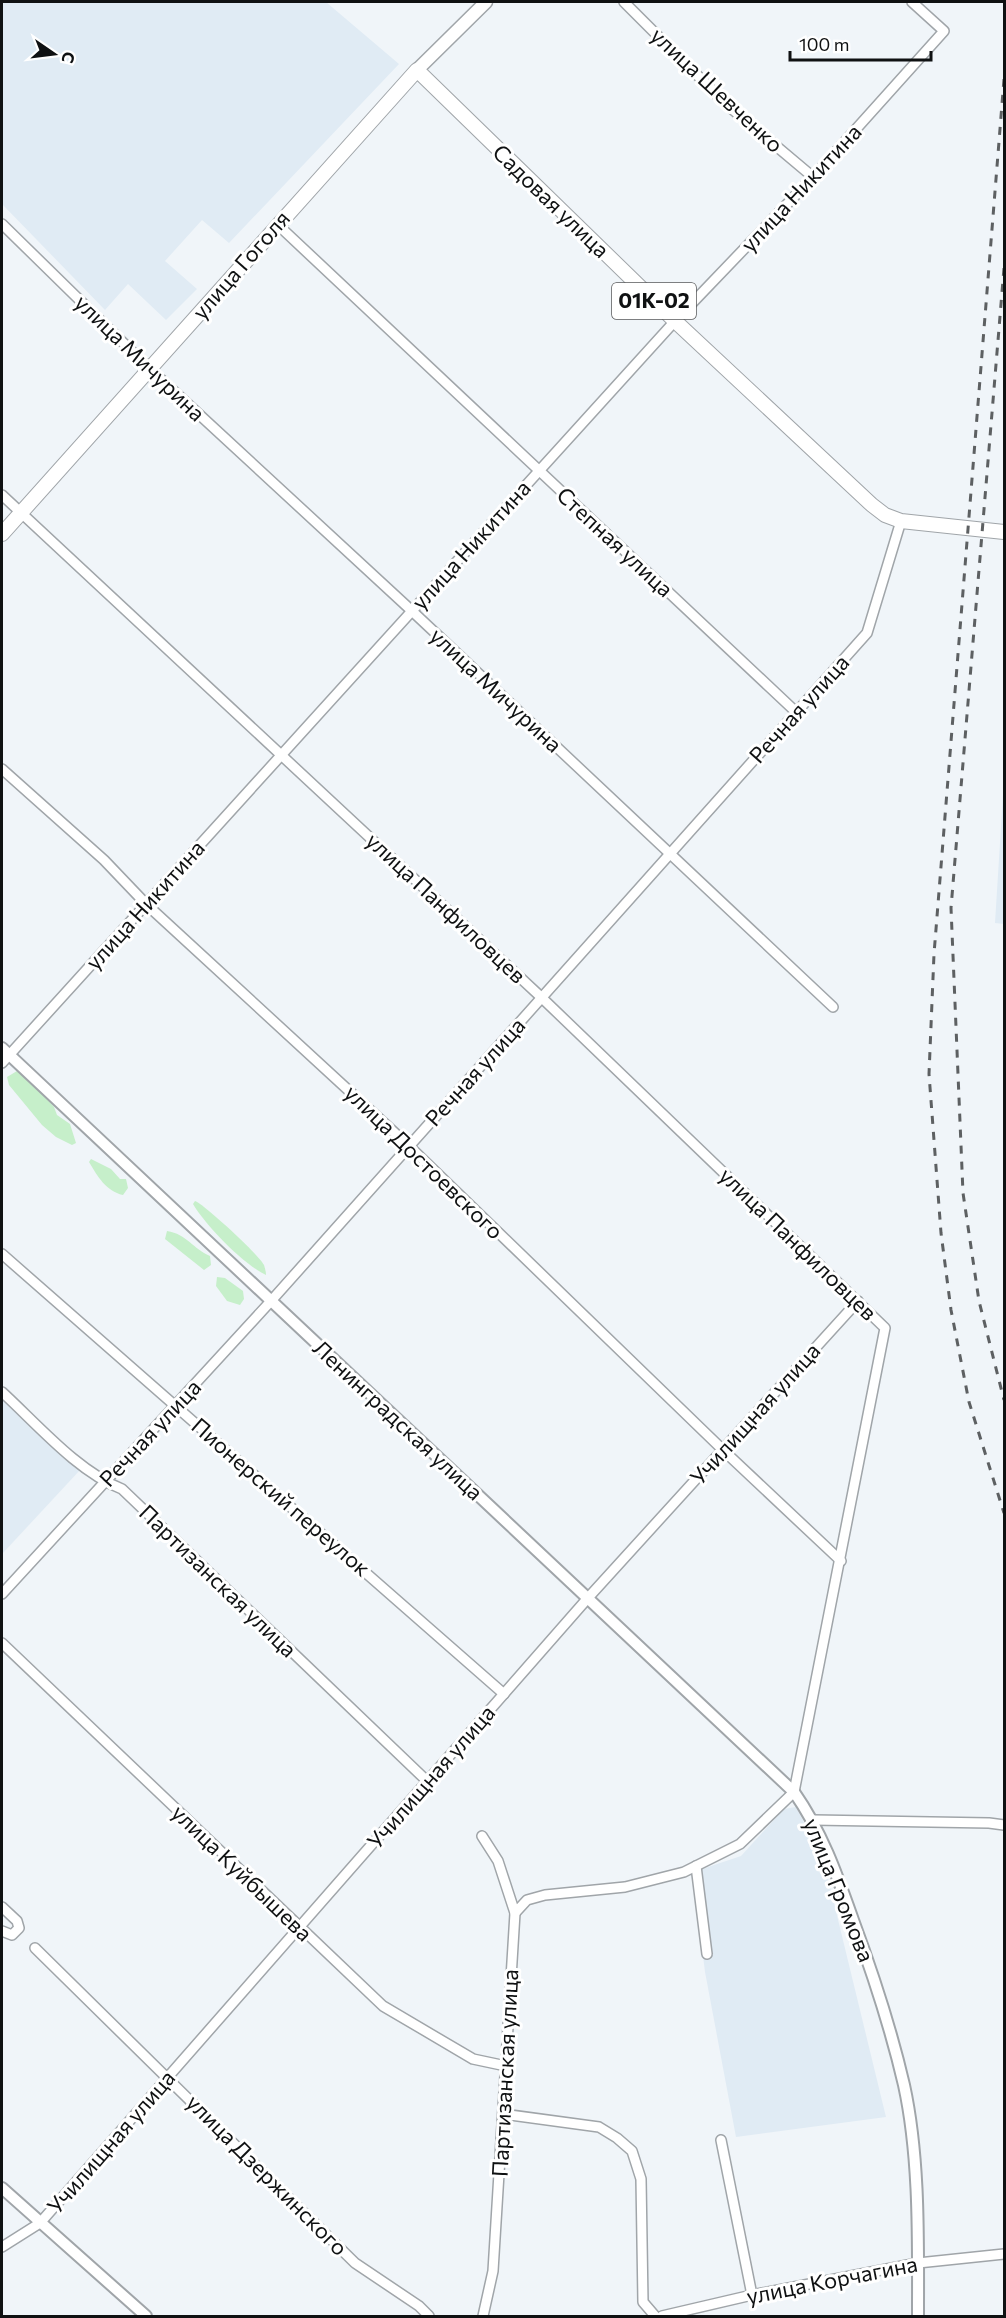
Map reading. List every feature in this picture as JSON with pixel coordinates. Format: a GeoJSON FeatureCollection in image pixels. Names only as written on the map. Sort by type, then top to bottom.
{"type":"FeatureCollection","features":[{"type":"Feature","properties":{"kind":"main road","name":"улица Гоголя"},"geometry":{"type":"LineString","coordinates":[[2,534],[417,70],[486,2]]}},
{"type":"Feature","properties":{"kind":"main road","name":"Садовая улица"},"geometry":{"type":"LineString","coordinates":[[417,70],[675,321],[844,481],[885,515],[901,521]]}},
{"type":"Feature","properties":{"kind":"main road","name":"01К-02"},"geometry":{"type":"LineString","coordinates":[[901,521],[1005,532]]}},
{"type":"Feature","properties":{"kind":"street","name":"улица Шевченко"},"geometry":{"type":"LineString","coordinates":[[624,2],[726,104],[813,177]]}},
{"type":"Feature","properties":{"kind":"street","name":"улица Никитина"},"geometry":{"type":"LineString","coordinates":[[4,1055],[146,904],[675,321],[813,177],[944,31],[912,2]]}},
{"type":"Feature","properties":{"kind":"street","name":"улица Мичурина"},"geometry":{"type":"LineString","coordinates":[[2,224],[151,370],[412,611],[833,1007]]}},
{"type":"Feature","properties":{"kind":"street","name":"Степная улица"},"geometry":{"type":"LineString","coordinates":[[277,224],[796,712]]}},
{"type":"Feature","properties":{"kind":"street","name":"улица Панфиловцев"},"geometry":{"type":"LineString","coordinates":[[2,495],[541,997],[885,1328]]}},
{"type":"Feature","properties":{"kind":"street","name":"Речная улица"},"geometry":{"type":"LineString","coordinates":[[2,1594],[272,1301],[867,633],[901,521]]}},
{"type":"Feature","properties":{"kind":"street","name":"улица Достоевского"},"geometry":{"type":"LineString","coordinates":[[2,769],[104,860],[146,904],[409,1146],[841,1561]]}},
{"type":"Feature","properties":{"kind":"street","name":"Ленинградская улица"},"geometry":{"type":"LineString","coordinates":[[4,1055],[272,1301],[794,1792]]}},
{"type":"Feature","properties":{"kind":"street","name":"Пионерский переулок"},"geometry":{"type":"LineString","coordinates":[[2,1254],[176,1404],[504,1694]]}},
{"type":"Feature","properties":{"kind":"street","name":"Училищная улица"},"geometry":{"type":"LineString","coordinates":[[2,2247],[40,2223],[587,1599],[858,1301]]}},
{"type":"Feature","properties":{"kind":"street","name":"улица Громова"},"geometry":{"type":"LineString","coordinates":[[885,1328],[794,1792],[814,1820],[832,1862],[876,1982],[904,2086],[915,2177],[918,2316]]}},
{"type":"Feature","properties":{"kind":"street","name":"Партизанская улица"},"geometry":{"type":"LineString","coordinates":[[2,1392],[104,1482],[122,1489],[427,1781]]}},
{"type":"Feature","properties":{"kind":"street","name":"улица Куйбышева"},"geometry":{"type":"LineString","coordinates":[[2,1643],[383,2006],[473,2059],[506,2066]]}},
{"type":"Feature","properties":{"kind":"street"},"geometry":{"type":"LineString","coordinates":[[514,1913],[527,1900],[545,1895],[625,1887],[684,1872],[740,1844],[794,1792]]}},
{"type":"Feature","properties":{"kind":"street"},"geometry":{"type":"LineString","coordinates":[[814,1820],[989,1822],[1005,1825]]}},
{"type":"Feature","properties":{"kind":"street","name":"Партизанская улица"},"geometry":{"type":"LineString","coordinates":[[482,1836],[498,1861],[514,1913],[493,2271],[483,2316]]}},
{"type":"Feature","properties":{"kind":"street"},"geometry":{"type":"LineString","coordinates":[[696,1866],[707,1954]]}},
{"type":"Feature","properties":{"kind":"street"},"geometry":{"type":"LineString","coordinates":[[2,1907],[17,1921],[19,1928],[12,1935],[2,1931]]}},
{"type":"Feature","properties":{"kind":"street","name":"улица Дзержинского"},"geometry":{"type":"LineString","coordinates":[[35,1948],[356,2263],[419,2306],[429,2316]]}},
{"type":"Feature","properties":{"kind":"street"},"geometry":{"type":"LineString","coordinates":[[503,2114],[599,2127],[632,2151],[641,2179],[643,2302],[655,2316]]}},
{"type":"Feature","properties":{"kind":"street"},"geometry":{"type":"LineString","coordinates":[[721,2140],[752,2295]]}},
{"type":"Feature","properties":{"kind":"street"},"geometry":{"type":"LineString","coordinates":[[2,2188],[146,2316]]}},
{"type":"Feature","properties":{"kind":"street","name":"улица Корчагина"},"geometry":{"type":"LineString","coordinates":[[662,2316],[752,2295],[918,2263],[1005,2254]]}},
{"type":"Feature","properties":{"kind":"shaded area"},"geometry":{"type":"Polygon","coordinates":[[[2,2],[326,2],[399,64],[229,243],[202,220],[165,261],[197,289],[166,320],[128,284],[105,310],[2,204],[2,2]]]}},
{"type":"Feature","properties":{"kind":"shaded area"},"geometry":{"type":"Polygon","coordinates":[[[1004,779],[1004,924],[995,923],[1004,779]]]}},
{"type":"Feature","properties":{"kind":"shaded area"},"geometry":{"type":"Polygon","coordinates":[[[2,1395],[80,1470],[2,1554],[2,1395]]]}},
{"type":"Feature","properties":{"kind":"shaded area"},"geometry":{"type":"Polygon","coordinates":[[[796,1807],[824,1862],[886,2117],[736,2137],[705,1972],[694,1885],[704,1885],[699,1870],[741,1856],[784,1809],[796,1807]]]}},
{"type":"Feature","properties":{"kind":"green space"},"geometry":{"type":"Polygon","coordinates":[[[17,1071],[31,1081],[54,1107],[57,1115],[70,1124],[76,1143],[72,1145],[56,1137],[42,1125],[9,1085],[7,1077],[17,1071]]]}},
{"type":"Feature","properties":{"kind":"green space"},"geometry":{"type":"Polygon","coordinates":[[[91,1159],[111,1169],[120,1179],[126,1179],[128,1188],[123,1195],[103,1183],[89,1162],[91,1159]]]}},
{"type":"Feature","properties":{"kind":"green space"},"geometry":{"type":"Polygon","coordinates":[[[195,1201],[220,1220],[253,1252],[264,1265],[266,1275],[236,1254],[199,1213],[193,1204],[195,1201]]]}},
{"type":"Feature","properties":{"kind":"green space"},"geometry":{"type":"Polygon","coordinates":[[[167,1231],[180,1235],[210,1256],[211,1265],[204,1270],[165,1239],[167,1231]]]}},
{"type":"Feature","properties":{"kind":"green space"},"geometry":{"type":"Polygon","coordinates":[[[217,1277],[225,1278],[243,1291],[244,1299],[240,1305],[227,1301],[216,1286],[217,1277]]]}},
{"type":"Feature","properties":{"kind":"railway"},"geometry":{"type":"LineString","coordinates":[[1004,79],[934,954],[929,1074],[941,1233],[951,1310],[969,1402],[1004,1513]]}},
{"type":"Feature","properties":{"kind":"railway"},"geometry":{"type":"LineString","coordinates":[[1004,268],[951,908],[963,1193],[979,1301],[1004,1400]]}}]}
